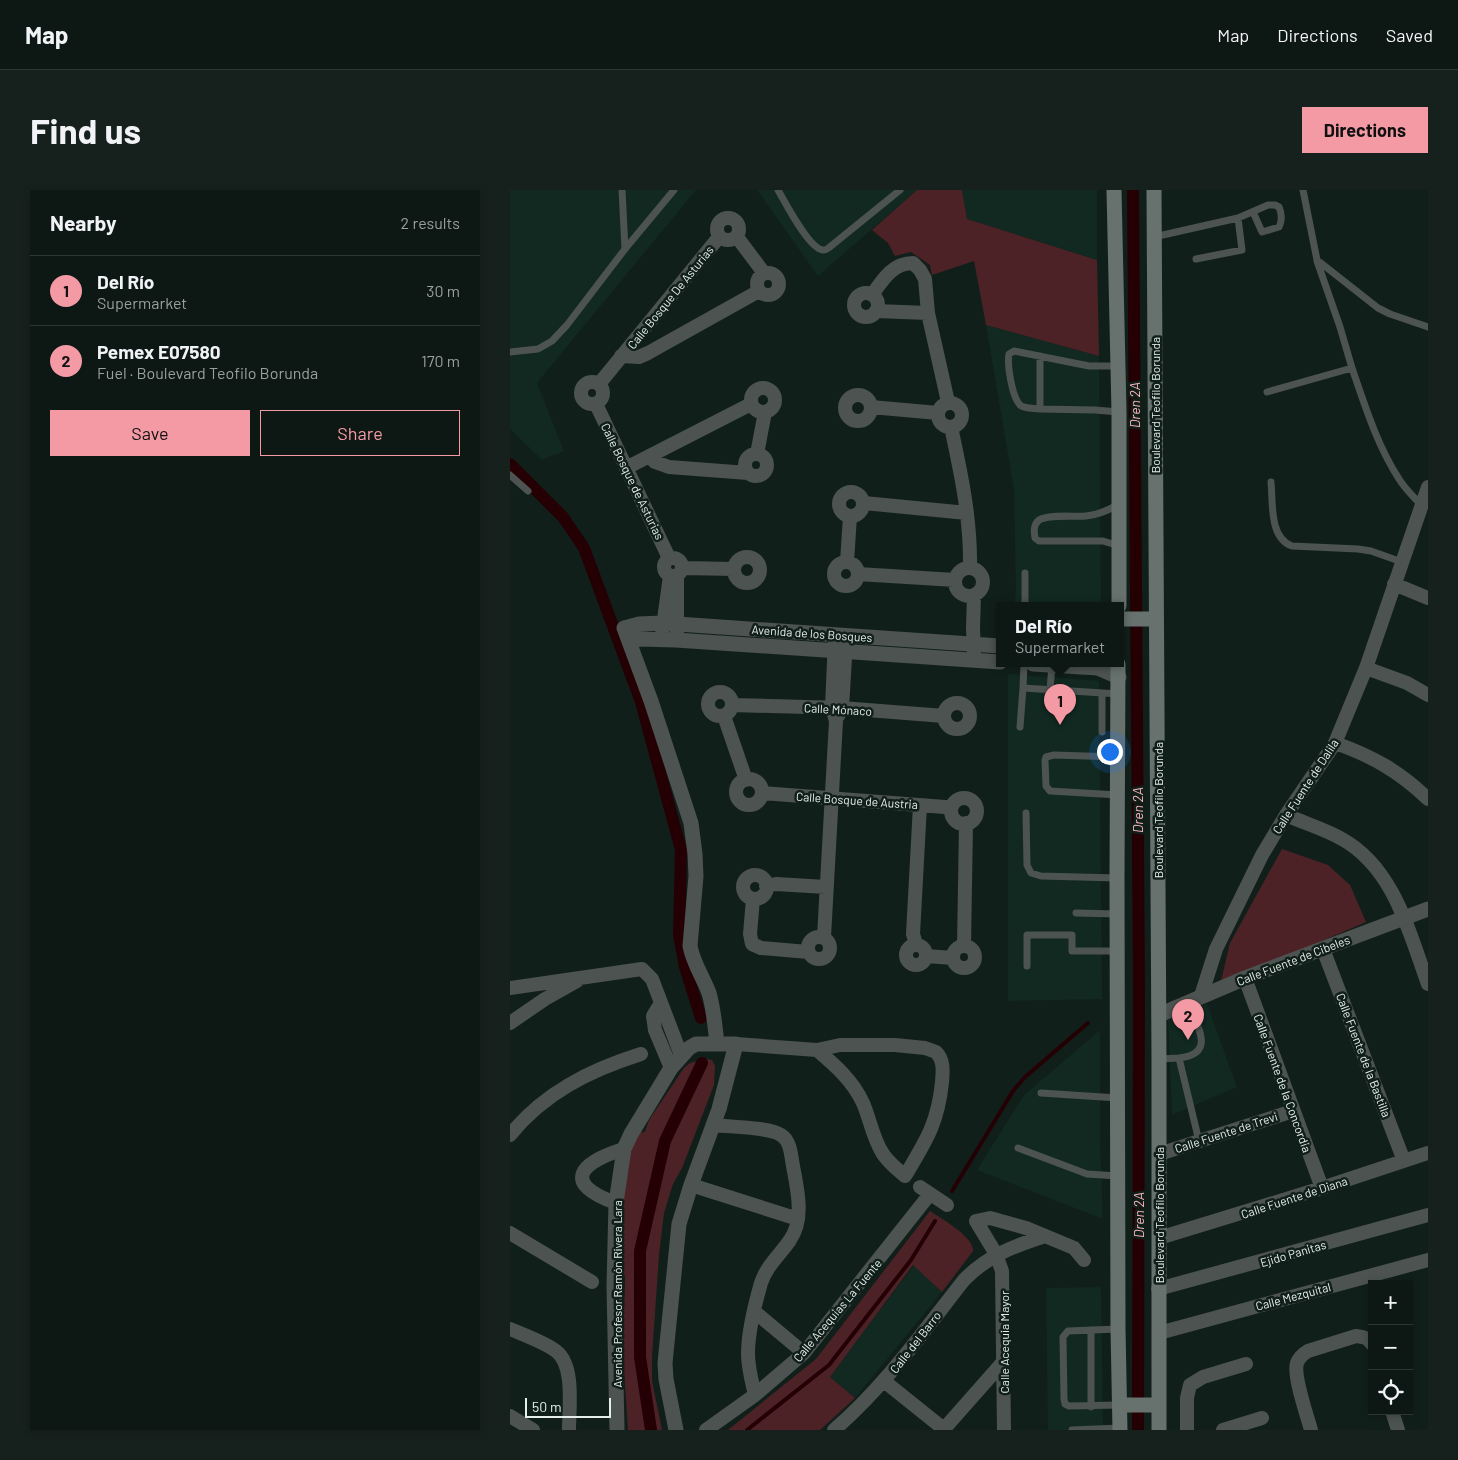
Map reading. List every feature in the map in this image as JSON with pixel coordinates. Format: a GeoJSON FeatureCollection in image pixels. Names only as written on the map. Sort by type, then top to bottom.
{"type":"FeatureCollection","features":[{"type":"Feature","properties":{"kind":"main road"},"geometry":{"type":"LineString","coordinates":[[1114,190],[1121,602]]}},
{"type":"Feature","properties":{"kind":"main road","name":"Boulevard Teofilo Borunda"},"geometry":{"type":"LineString","coordinates":[[1154,190],[1151,619],[1158,702],[1159,1015],[1159,1333],[1154,1405],[1159,1430]]}},
{"type":"Feature","properties":{"kind":"main road"},"geometry":{"type":"LineString","coordinates":[[1124,615],[1151,619]]}},
{"type":"Feature","properties":{"kind":"main road"},"geometry":{"type":"LineString","coordinates":[[1119,670],[1117,878],[1118,1330],[1124,1406],[1120,1429]]}},
{"type":"Feature","properties":{"kind":"main road"},"geometry":{"type":"LineString","coordinates":[[1124,1406],[1154,1405]]}},
{"type":"Feature","properties":{"kind":"street"},"geometry":{"type":"LineString","coordinates":[[734,219],[740,229],[737,237],[730,241],[719,237],[717,226],[722,220],[734,219]]}},
{"type":"Feature","properties":{"kind":"street","name":"Calle Bosque De Asturias"},"geometry":{"type":"LineString","coordinates":[[599,384],[719,237]]}},
{"type":"Feature","properties":{"kind":"street"},"geometry":{"type":"LineString","coordinates":[[737,237],[764,273],[772,274],[778,278],[779,288],[771,296],[764,295],[759,291],[757,280],[764,273]]}},
{"type":"Feature","properties":{"kind":"street"},"geometry":{"type":"LineString","coordinates":[[872,295],[884,278],[895,267],[904,263],[913,263],[920,270],[925,279],[928,313],[948,402]]}},
{"type":"Feature","properties":{"kind":"street","name":"Calle Bosque De Asturias"},"geometry":{"type":"LineString","coordinates":[[621,356],[630,358],[648,353],[759,291]]}},
{"type":"Feature","properties":{"kind":"street"},"geometry":{"type":"LineString","coordinates":[[868,293],[878,302],[876,311],[870,317],[861,316],[857,314],[853,306],[854,301],[860,294],[868,293]]}},
{"type":"Feature","properties":{"kind":"street"},"geometry":{"type":"LineString","coordinates":[[876,311],[928,313]]}},
{"type":"Feature","properties":{"kind":"street"},"geometry":{"type":"LineString","coordinates":[[593,382],[599,384],[603,390],[603,397],[596,404],[586,403],[581,398],[580,392],[586,383],[593,382]]}},
{"type":"Feature","properties":{"kind":"street"},"geometry":{"type":"LineString","coordinates":[[763,387],[773,393],[775,401],[772,408],[765,412],[757,411],[751,404],[751,396],[756,390],[763,387]]}},
{"type":"Feature","properties":{"kind":"street"},"geometry":{"type":"LineString","coordinates":[[948,402],[956,404],[962,413],[959,423],[951,427],[942,424],[938,413],[941,406],[948,402]]}},
{"type":"Feature","properties":{"kind":"street","name":"Calle Bosque de Asturias"},"geometry":{"type":"LineString","coordinates":[[596,404],[670,558],[679,559],[676,573]]}},
{"type":"Feature","properties":{"kind":"street"},"geometry":{"type":"LineString","coordinates":[[626,468],[751,404]]}},
{"type":"Feature","properties":{"kind":"street"},"geometry":{"type":"LineString","coordinates":[[871,407],[938,413]]}},
{"type":"Feature","properties":{"kind":"street"},"geometry":{"type":"LineString","coordinates":[[649,456],[655,462],[669,467],[748,473],[758,477],[767,470],[766,460],[758,454],[765,412]]}},
{"type":"Feature","properties":{"kind":"street"},"geometry":{"type":"LineString","coordinates":[[951,427],[967,512],[970,568]]}},
{"type":"Feature","properties":{"kind":"street","name":"Calle Fuente de Dalila"},"geometry":{"type":"LineString","coordinates":[[1201,996],[1216,949],[1236,904],[1286,815],[1335,742],[1366,668],[1402,562],[1425,507],[1428,487]]}},
{"type":"Feature","properties":{"kind":"street"},"geometry":{"type":"LineString","coordinates":[[857,492],[864,503],[860,513],[850,516],[842,512],[839,500],[844,493],[857,492]]}},
{"type":"Feature","properties":{"kind":"street"},"geometry":{"type":"LineString","coordinates":[[864,503],[967,512]]}},
{"type":"Feature","properties":{"kind":"street"},"geometry":{"type":"LineString","coordinates":[[847,562],[850,516]]}},
{"type":"Feature","properties":{"kind":"street"},"geometry":{"type":"LineString","coordinates":[[847,562],[856,567],[858,574],[855,582],[847,586],[839,584],[835,576],[836,568],[842,563],[847,562]]}},
{"type":"Feature","properties":{"kind":"street"},"geometry":{"type":"LineString","coordinates":[[970,568],[978,571],[983,580],[981,589],[971,596],[958,591],[955,580],[958,572],[970,568]]}},
{"type":"Feature","properties":{"kind":"street"},"geometry":{"type":"LineString","coordinates":[[669,640],[676,573],[734,569]]}},
{"type":"Feature","properties":{"kind":"street"},"geometry":{"type":"LineString","coordinates":[[858,574],[955,580]]}},
{"type":"Feature","properties":{"kind":"street"},"geometry":{"type":"LineString","coordinates":[[1394,584],[1428,598]]}},
{"type":"Feature","properties":{"kind":"street"},"geometry":{"type":"LineString","coordinates":[[968,643],[973,628],[971,596]]}},
{"type":"Feature","properties":{"kind":"street"},"geometry":{"type":"LineString","coordinates":[[968,660],[971,596]]}},
{"type":"Feature","properties":{"kind":"street","name":"Avenida de los Bosques"},"geometry":{"type":"LineString","coordinates":[[626,634],[639,624],[670,624],[996,646]]}},
{"type":"Feature","properties":{"kind":"street"},"geometry":{"type":"LineString","coordinates":[[626,634],[652,701],[694,840],[696,876],[690,946],[692,956],[713,1006],[717,1044]]}},
{"type":"Feature","properties":{"kind":"street","name":"Avenida de los Bosques"},"geometry":{"type":"LineString","coordinates":[[626,634],[640,638],[996,662]]}},
{"type":"Feature","properties":{"kind":"street"},"geometry":{"type":"LineString","coordinates":[[753,899],[750,938],[752,944],[761,948],[808,952],[818,959],[829,955],[831,945],[824,937],[841,635]]}},
{"type":"Feature","properties":{"kind":"street"},"geometry":{"type":"LineString","coordinates":[[1086,667],[1119,670]]}},
{"type":"Feature","properties":{"kind":"street"},"geometry":{"type":"LineString","coordinates":[[1366,668],[1407,683],[1428,695]]}},
{"type":"Feature","properties":{"kind":"street","name":"Calle Mónaco"},"geometry":{"type":"LineString","coordinates":[[746,780],[728,710],[837,707],[944,716]]}},
{"type":"Feature","properties":{"kind":"street"},"geometry":{"type":"LineString","coordinates":[[1335,742],[1363,753],[1387,766],[1410,782],[1428,799]]}},
{"type":"Feature","properties":{"kind":"street"},"geometry":{"type":"LineString","coordinates":[[746,780],[755,781],[759,784],[762,793],[759,801],[752,805],[743,804],[740,801],[737,789],[746,780]]}},
{"type":"Feature","properties":{"kind":"street","name":"Calle Bosque de Austria"},"geometry":{"type":"LineString","coordinates":[[762,793],[944,807],[951,810]]}},
{"type":"Feature","properties":{"kind":"street"},"geometry":{"type":"LineString","coordinates":[[960,798],[964,798],[972,801],[976,807],[976,816],[972,821],[962,824],[954,819],[951,810],[953,803],[960,798]]}},
{"type":"Feature","properties":{"kind":"street"},"geometry":{"type":"LineString","coordinates":[[920,805],[913,934],[916,944],[922,946],[926,956],[953,958]]}},
{"type":"Feature","properties":{"kind":"street"},"geometry":{"type":"LineString","coordinates":[[1286,815],[1342,838],[1364,854],[1381,873],[1404,918],[1428,984]]}},
{"type":"Feature","properties":{"kind":"street"},"geometry":{"type":"LineString","coordinates":[[964,946],[966,823]]}},
{"type":"Feature","properties":{"kind":"street"},"geometry":{"type":"LineString","coordinates":[[760,876],[766,886],[763,896],[753,899],[744,892],[744,884],[748,877],[760,876]]}},
{"type":"Feature","properties":{"kind":"street"},"geometry":{"type":"LineString","coordinates":[[766,886],[776,884],[826,887]]}},
{"type":"Feature","properties":{"kind":"street","name":"Calle Fuente de Cibeles"},"geometry":{"type":"LineString","coordinates":[[1159,1015],[1245,978],[1428,909]]}},
{"type":"Feature","properties":{"kind":"street"},"geometry":{"type":"LineString","coordinates":[[964,946],[971,948],[975,958],[972,964],[962,968],[956,964],[953,958],[956,949],[964,946]]}},
{"type":"Feature","properties":{"kind":"street","name":"Calle Fuente de la Bastilla"},"geometry":{"type":"LineString","coordinates":[[1323,949],[1404,1161]]}},
{"type":"Feature","properties":{"kind":"street"},"geometry":{"type":"LineString","coordinates":[[510,988],[642,969],[652,979],[681,1056],[696,1044],[736,1044],[817,1050],[840,1046],[895,1045],[932,1050],[939,1055],[943,1064],[937,1114],[929,1135],[905,1176],[882,1153],[862,1102],[853,1086],[837,1067],[817,1050]]}},
{"type":"Feature","properties":{"kind":"street"},"geometry":{"type":"LineString","coordinates":[[510,1023],[545,999],[584,977]]}},
{"type":"Feature","properties":{"kind":"street","name":"Calle Fuente de la Concordia"},"geometry":{"type":"LineString","coordinates":[[1245,978],[1322,1188]]}},
{"type":"Feature","properties":{"kind":"street"},"geometry":{"type":"LineString","coordinates":[[660,1003],[653,1016],[655,1030],[671,1068]]}},
{"type":"Feature","properties":{"kind":"street"},"geometry":{"type":"LineString","coordinates":[[676,1430],[665,1363],[679,1224],[690,1186],[714,1125],[736,1044]]}},
{"type":"Feature","properties":{"kind":"street"},"geometry":{"type":"LineString","coordinates":[[510,1135],[542,1102],[559,1090],[620,1060],[641,1054]]}},
{"type":"Feature","properties":{"kind":"street","name":"Avenida Profesor Ramón Rivera Lara"},"geometry":{"type":"LineString","coordinates":[[617,1430],[614,1286],[616,1203],[624,1149],[671,1068],[681,1056]]}},
{"type":"Feature","properties":{"kind":"street","name":"Calle Fuente de Trevi"},"geometry":{"type":"LineString","coordinates":[[1159,1154],[1293,1110]]}},
{"type":"Feature","properties":{"kind":"street"},"geometry":{"type":"LineString","coordinates":[[714,1125],[775,1132],[785,1138],[791,1151],[796,1180],[799,1203],[798,1219],[792,1238],[766,1269],[760,1286],[755,1312],[748,1354],[755,1395]]}},
{"type":"Feature","properties":{"kind":"street"},"geometry":{"type":"LineString","coordinates":[[616,1203],[604,1199],[586,1187],[581,1181],[581,1176],[589,1164],[610,1153],[624,1149]]}},
{"type":"Feature","properties":{"kind":"street","name":"Calle Fuente de Diana"},"geometry":{"type":"LineString","coordinates":[[1159,1238],[1428,1153]]}},
{"type":"Feature","properties":{"kind":"street"},"geometry":{"type":"LineString","coordinates":[[690,1186],[798,1219]]}},
{"type":"Feature","properties":{"kind":"street","name":"Calle Acequias La Fuente"},"geometry":{"type":"LineString","coordinates":[[706,1430],[755,1395],[804,1353],[925,1190],[947,1205]]}},
{"type":"Feature","properties":{"kind":"street","name":"Ejido Panitas"},"geometry":{"type":"LineString","coordinates":[[1158,1289],[1428,1215]]}},
{"type":"Feature","properties":{"kind":"street","name":"Calle Acequia Mayor"},"geometry":{"type":"LineString","coordinates":[[1004,1430],[1002,1271],[996,1254],[976,1221],[990,1218],[1004,1221],[1045,1236]]}},
{"type":"Feature","properties":{"kind":"street"},"geometry":{"type":"LineString","coordinates":[[510,1233],[592,1282]]}},
{"type":"Feature","properties":{"kind":"street"},"geometry":{"type":"LineString","coordinates":[[1045,1236],[1074,1248],[1084,1260]]}},
{"type":"Feature","properties":{"kind":"street","name":"Calle del Barro"},"geometry":{"type":"LineString","coordinates":[[834,1430],[857,1410],[884,1381],[974,1270],[996,1254],[1045,1236]]}},
{"type":"Feature","properties":{"kind":"street","name":"Calle Mezquital"},"geometry":{"type":"LineString","coordinates":[[1159,1333],[1428,1260]]}},
{"type":"Feature","properties":{"kind":"street"},"geometry":{"type":"LineString","coordinates":[[755,1312],[804,1353]]}},
{"type":"Feature","properties":{"kind":"street"},"geometry":{"type":"LineString","coordinates":[[510,1328],[557,1352],[563,1359],[569,1375],[569,1430]]}},
{"type":"Feature","properties":{"kind":"street"},"geometry":{"type":"LineString","coordinates":[[1310,1430],[1297,1375],[1298,1361],[1302,1355],[1308,1352],[1356,1336],[1368,1339]]}},
{"type":"Feature","properties":{"kind":"street"},"geometry":{"type":"LineString","coordinates":[[884,1381],[945,1430],[1004,1361]]}},
{"type":"Feature","properties":{"kind":"street"},"geometry":{"type":"LineString","coordinates":[[1187,1430],[1187,1398],[1190,1385],[1202,1377],[1246,1364]]}},
{"type":"Feature","properties":{"kind":"street"},"geometry":{"type":"LineString","coordinates":[[1393,1415],[1398,1430]]}},
{"type":"Feature","properties":{"kind":"street"},"geometry":{"type":"LineString","coordinates":[[510,1416],[533,1430]]}},
{"type":"Feature","properties":{"kind":"street"},"geometry":{"type":"LineString","coordinates":[[1223,1430],[1262,1418]]}},
{"type":"Feature","properties":{"kind":"lane"},"geometry":{"type":"LineString","coordinates":[[622,190],[625,249]]}},
{"type":"Feature","properties":{"kind":"lane"},"geometry":{"type":"LineString","coordinates":[[510,352],[538,349],[552,342],[674,190]]}},
{"type":"Feature","properties":{"kind":"lane"},"geometry":{"type":"LineString","coordinates":[[778,190],[808,239],[819,249],[824,250],[900,190]]}},
{"type":"Feature","properties":{"kind":"lane"},"geometry":{"type":"LineString","coordinates":[[1303,190],[1317,260],[1376,436],[1400,481],[1425,507]]}},
{"type":"Feature","properties":{"kind":"lane"},"geometry":{"type":"LineString","coordinates":[[1154,237],[1238,218],[1268,205],[1276,205],[1280,212],[1279,227],[1262,232],[1253,212]]}},
{"type":"Feature","properties":{"kind":"lane"},"geometry":{"type":"LineString","coordinates":[[1196,259],[1242,250],[1238,218]]}},
{"type":"Feature","properties":{"kind":"lane"},"geometry":{"type":"LineString","coordinates":[[1317,260],[1378,308],[1428,327]]}},
{"type":"Feature","properties":{"kind":"lane"},"geometry":{"type":"LineString","coordinates":[[1117,366],[1094,367],[1014,351],[1009,354],[1008,359],[1012,388],[1019,404],[1022,406],[1040,409],[1119,412]]}},
{"type":"Feature","properties":{"kind":"lane"},"geometry":{"type":"LineString","coordinates":[[1040,356],[1040,409]]}},
{"type":"Feature","properties":{"kind":"lane"},"geometry":{"type":"LineString","coordinates":[[1267,392],[1352,368]]}},
{"type":"Feature","properties":{"kind":"lane"},"geometry":{"type":"LineString","coordinates":[[510,475],[528,491]]}},
{"type":"Feature","properties":{"kind":"lane"},"geometry":{"type":"LineString","coordinates":[[1271,482],[1277,534],[1286,544],[1292,546],[1371,551],[1402,562]]}},
{"type":"Feature","properties":{"kind":"lane"},"geometry":{"type":"LineString","coordinates":[[1119,504],[1108,511],[1088,516],[1046,518],[1034,525],[1035,538],[1040,541],[1103,541],[1119,546]]}},
{"type":"Feature","properties":{"kind":"lane"},"geometry":{"type":"LineString","coordinates":[[1025,573],[1025,602]]}},
{"type":"Feature","properties":{"kind":"lane"},"geometry":{"type":"LineString","coordinates":[[1020,727],[1024,667]]}},
{"type":"Feature","properties":{"kind":"lane"},"geometry":{"type":"LineString","coordinates":[[1050,690],[1052,667]]}},
{"type":"Feature","properties":{"kind":"lane"},"geometry":{"type":"LineString","coordinates":[[1023,688],[1119,694]]}},
{"type":"Feature","properties":{"kind":"lane"},"geometry":{"type":"LineString","coordinates":[[1102,694],[1102,732]]}},
{"type":"Feature","properties":{"kind":"lane"},"geometry":{"type":"LineString","coordinates":[[1102,717],[1119,717]]}},
{"type":"Feature","properties":{"kind":"lane"},"geometry":{"type":"LineString","coordinates":[[1118,757],[1054,755],[1046,757],[1044,760],[1046,786],[1050,791],[1118,795]]}},
{"type":"Feature","properties":{"kind":"lane"},"geometry":{"type":"LineString","coordinates":[[1026,814],[1027,865],[1031,873],[1041,876],[1117,878]]}},
{"type":"Feature","properties":{"kind":"lane"},"geometry":{"type":"LineString","coordinates":[[1076,913],[1118,914]]}},
{"type":"Feature","properties":{"kind":"lane"},"geometry":{"type":"LineString","coordinates":[[1027,966],[1027,935],[1072,935],[1072,951],[1118,951]]}},
{"type":"Feature","properties":{"kind":"lane"},"geometry":{"type":"LineString","coordinates":[[1159,1059],[1191,1056],[1201,1049],[1201,1034],[1187,1002]]}},
{"type":"Feature","properties":{"kind":"lane"},"geometry":{"type":"LineString","coordinates":[[1179,1058],[1199,1141]]}},
{"type":"Feature","properties":{"kind":"lane"},"geometry":{"type":"LineString","coordinates":[[1041,1093],[1118,1098]]}},
{"type":"Feature","properties":{"kind":"lane"},"geometry":{"type":"LineString","coordinates":[[1018,1148],[1087,1174],[1119,1176]]}},
{"type":"Feature","properties":{"kind":"lane"},"geometry":{"type":"LineString","coordinates":[[1091,1330],[1091,1407]]}},
{"type":"Feature","properties":{"kind":"lane"},"geometry":{"type":"LineString","coordinates":[[1118,1330],[1068,1331],[1063,1337],[1064,1399],[1065,1404],[1069,1406],[1124,1406]]}},
{"type":"Feature","properties":{"kind":"lane"},"geometry":{"type":"LineString","coordinates":[[1072,1430],[1120,1429]]}},
{"type":"Feature","properties":{"kind":"shaded area"},"geometry":{"type":"Polygon","coordinates":[[[510,190],[696,190],[537,383],[564,451],[542,460],[510,429],[510,190]]]}},
{"type":"Feature","properties":{"kind":"shaded area"},"geometry":{"type":"Polygon","coordinates":[[[757,190],[917,190],[818,276],[757,190]]]}},
{"type":"Feature","properties":{"kind":"shaded area"},"geometry":{"type":"Polygon","coordinates":[[[917,190],[962,190],[967,219],[1097,260],[1099,356],[986,325],[974,261],[932,275],[930,265],[911,252],[895,256],[888,243],[872,230],[917,190]]]}},
{"type":"Feature","properties":{"kind":"shaded area"},"geometry":{"type":"Polygon","coordinates":[[[962,190],[1097,190],[1097,260],[967,219],[962,190]]]}},
{"type":"Feature","properties":{"kind":"shaded area"},"geometry":{"type":"Polygon","coordinates":[[[986,325],[1099,356],[1101,602],[1014,602],[1016,590],[1014,490],[986,325]]]}},
{"type":"Feature","properties":{"kind":"shaded area"},"geometry":{"type":"Polygon","coordinates":[[[1008,674],[1099,681],[1102,999],[1008,1001],[1008,674]]]}},
{"type":"Feature","properties":{"kind":"shaded area"},"geometry":{"type":"Polygon","coordinates":[[[1282,849],[1328,865],[1350,885],[1366,922],[1220,985],[1230,943],[1282,849]]]}},
{"type":"Feature","properties":{"kind":"shaded area"},"geometry":{"type":"Polygon","coordinates":[[[1207,1004],[1237,1087],[1172,1115],[1168,1018],[1207,1004]]]}},
{"type":"Feature","properties":{"kind":"shaded area"},"geometry":{"type":"Polygon","coordinates":[[[1100,1030],[1100,1142],[1103,1219],[977,1170],[1024,1095],[1100,1030]]]}},
{"type":"Feature","properties":{"kind":"shaded area"},"geometry":{"type":"Polygon","coordinates":[[[706,1059],[712,1060],[715,1066],[714,1085],[682,1168],[673,1184],[664,1213],[659,1255],[652,1381],[662,1430],[628,1430],[623,1354],[625,1276],[620,1272],[623,1193],[628,1161],[637,1133],[645,1132],[649,1120],[684,1068],[690,1063],[706,1059]]]}},
{"type":"Feature","properties":{"kind":"shaded area"},"geometry":{"type":"Polygon","coordinates":[[[930,1211],[963,1234],[972,1246],[973,1251],[942,1292],[913,1265],[830,1377],[855,1398],[820,1430],[728,1430],[816,1359],[930,1211]]]}},
{"type":"Feature","properties":{"kind":"shaded area"},"geometry":{"type":"Polygon","coordinates":[[[914,1265],[942,1292],[855,1398],[830,1377],[914,1265]]]}},
{"type":"Feature","properties":{"kind":"shaded area"},"geometry":{"type":"Polygon","coordinates":[[[1101,1287],[1103,1430],[1048,1430],[1046,1288],[1101,1287]]]}},
{"type":"Feature","properties":{"kind":"waterway","name":"Dren 2A"},"geometry":{"type":"LineString","coordinates":[[1133,190],[1139,984],[1138,1430]]}},
{"type":"Feature","properties":{"kind":"waterway"},"geometry":{"type":"LineString","coordinates":[[510,464],[563,517],[584,548],[641,702],[681,850],[679,935],[685,967],[701,1018]]}},
{"type":"Feature","properties":{"kind":"waterway"},"geometry":{"type":"LineString","coordinates":[[952,1191],[1013,1091],[1025,1077],[1088,1023]]}},
{"type":"Feature","properties":{"kind":"waterway"},"geometry":{"type":"LineString","coordinates":[[651,1430],[640,1357],[640,1251],[665,1141],[702,1063]]}},
{"type":"Feature","properties":{"kind":"waterway"},"geometry":{"type":"LineString","coordinates":[[747,1430],[829,1365],[911,1260],[935,1221]]}},
{"type":"Feature","properties":{"kind":"place","name":"Del Río"},"geometry":{"type":"Point","coordinates":[1060,725]}},
{"type":"Feature","properties":{"kind":"place","name":"Pemex E07580"},"geometry":{"type":"Point","coordinates":[1188,1040]}}]}
